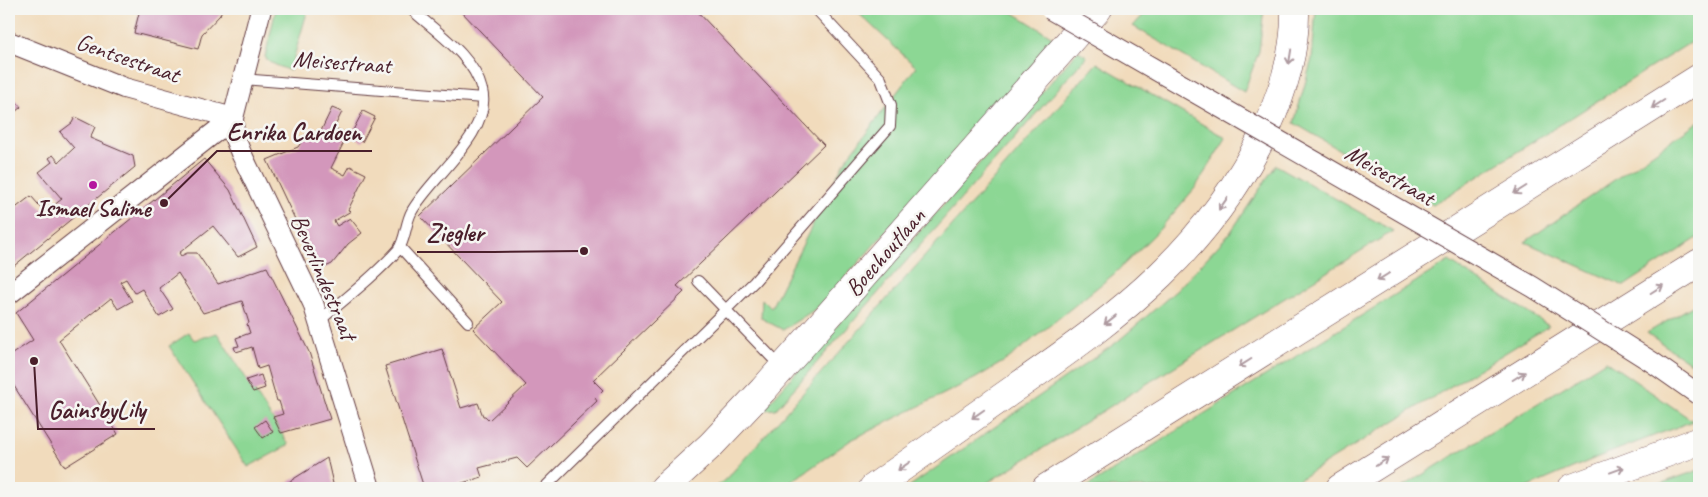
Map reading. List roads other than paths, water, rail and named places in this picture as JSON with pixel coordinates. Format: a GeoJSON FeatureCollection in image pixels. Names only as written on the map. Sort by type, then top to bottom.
{"type":"FeatureCollection","features":[{"type":"Feature","properties":{"kind":"main road","name":"Boechoutlaan"},"geometry":{"type":"LineString","coordinates":[[664,488],[711,445],[782,368],[1098,9]]}},
{"type":"Feature","properties":{"kind":"main road"},"geometry":{"type":"LineString","coordinates":[[873,488],[1094,332],[1160,276],[1192,244],[1223,205],[1249,164],[1272,115],[1287,72],[1295,23],[1295,9]]}},
{"type":"Feature","properties":{"kind":"main road"},"geometry":{"type":"LineString","coordinates":[[1046,488],[1699,78]]}},
{"type":"Feature","properties":{"kind":"main road"},"geometry":{"type":"LineString","coordinates":[[1340,488],[1699,263]]}},
{"type":"Feature","properties":{"kind":"main road"},"geometry":{"type":"LineString","coordinates":[[1572,488],[1699,441]]}},
{"type":"Feature","properties":{"kind":"street"},"geometry":{"type":"LineString","coordinates":[[9,294],[233,118],[261,9]]}},
{"type":"Feature","properties":{"kind":"street","name":"Meisestraat"},"geometry":{"type":"LineString","coordinates":[[1050,9],[1525,282],[1652,362],[1699,395]]}},
{"type":"Feature","properties":{"kind":"street","name":"Gentsestraat"},"geometry":{"type":"LineString","coordinates":[[9,42],[124,88],[233,118]]}},
{"type":"Feature","properties":{"kind":"street","name":"Beverlindestraat"},"geometry":{"type":"LineString","coordinates":[[233,118],[234,136],[241,153],[313,303],[370,488]]}},
{"type":"Feature","properties":{"kind":"lane"},"geometry":{"type":"LineString","coordinates":[[319,321],[400,247],[413,209],[477,127],[483,110],[483,98],[477,75],[467,61],[411,9]]}},
{"type":"Feature","properties":{"kind":"lane"},"geometry":{"type":"LineString","coordinates":[[544,488],[754,282],[890,126],[891,104],[880,79],[816,9]]}},
{"type":"Feature","properties":{"kind":"lane","name":"Meisestraat"},"geometry":{"type":"LineString","coordinates":[[243,79],[483,98]]}},
{"type":"Feature","properties":{"kind":"lane"},"geometry":{"type":"LineString","coordinates":[[400,247],[468,322]]}},
{"type":"Feature","properties":{"kind":"lane"},"geometry":{"type":"LineString","coordinates":[[698,281],[782,368]]}},
{"type":"Feature","properties":{"kind":"place","name":"Ismael Salime"},"geometry":{"type":"Point","coordinates":[93,185]}},
{"type":"Feature","properties":{"kind":"place","name":"Enrika Cardoen"},"geometry":{"type":"Point","coordinates":[164,203]}},
{"type":"Feature","properties":{"kind":"place","name":"Ziegler"},"geometry":{"type":"Point","coordinates":[584,251]}},
{"type":"Feature","properties":{"kind":"place","name":"GainsbyLily"},"geometry":{"type":"Point","coordinates":[34,361]}}]}
